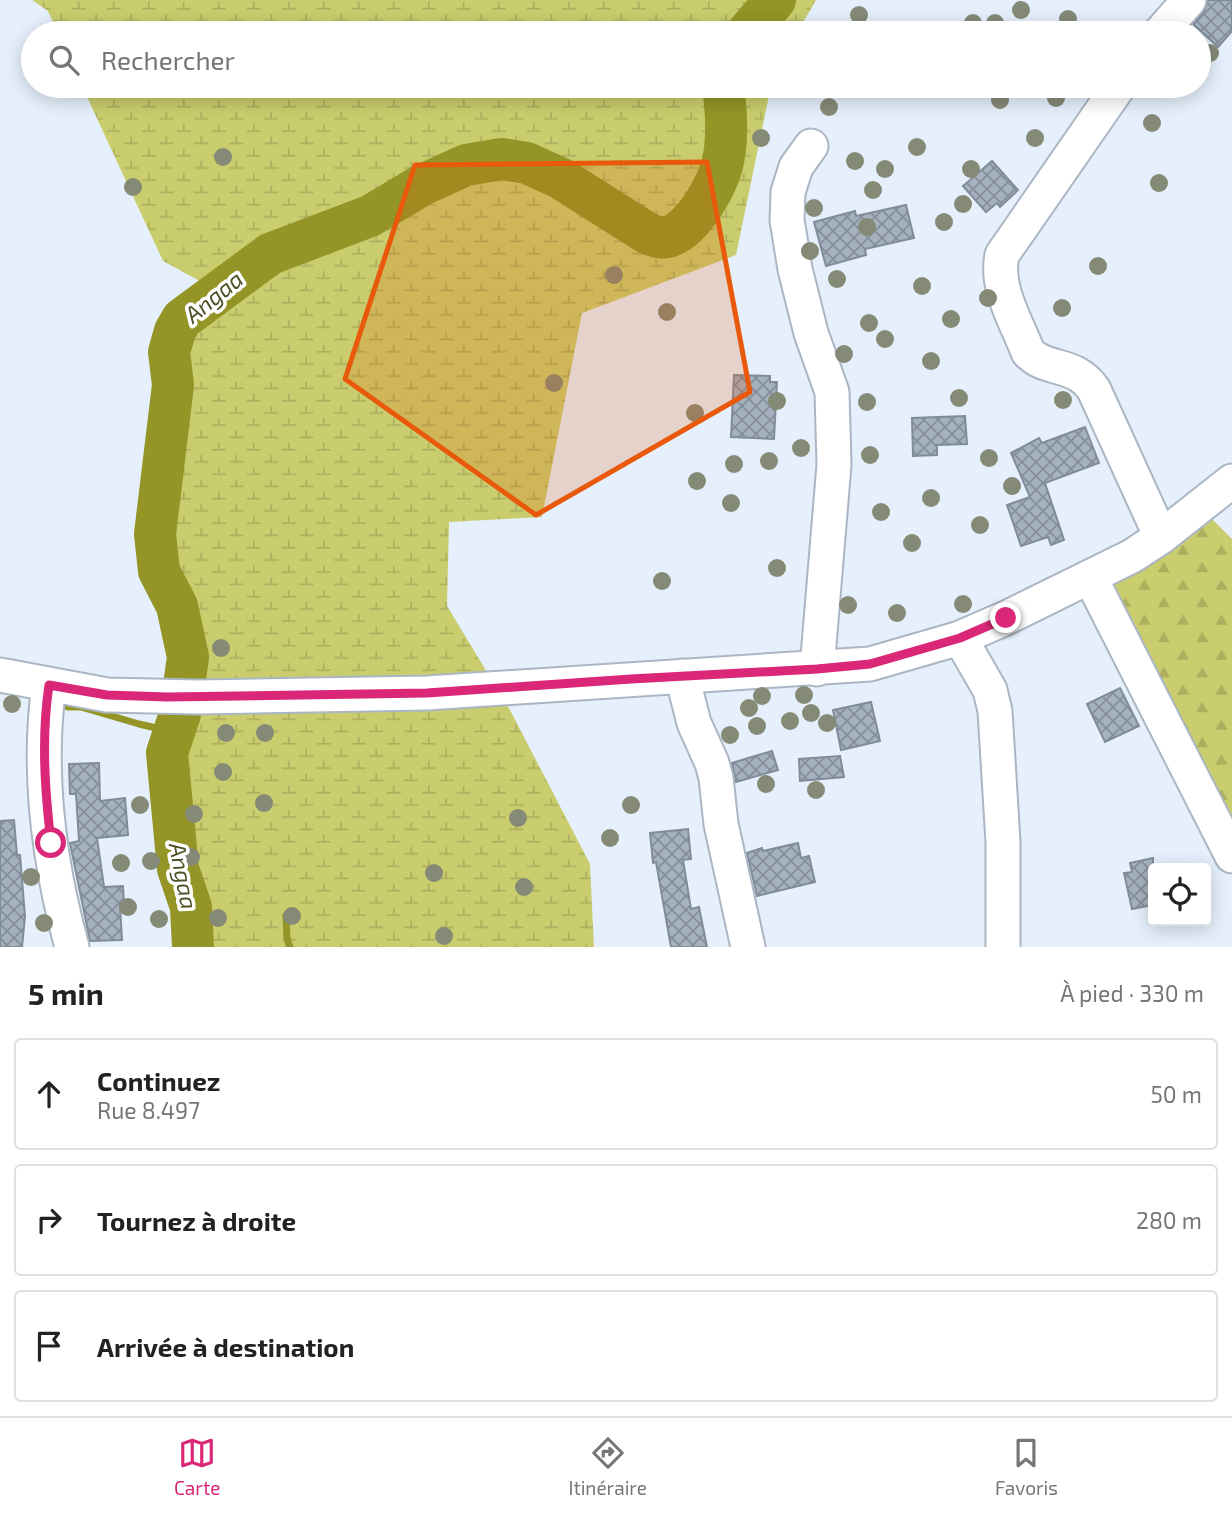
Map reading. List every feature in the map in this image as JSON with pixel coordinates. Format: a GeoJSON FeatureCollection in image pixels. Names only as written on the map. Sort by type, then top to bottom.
{"type":"FeatureCollection","features":[{"type":"Feature","properties":{"kind":"street"},"geometry":{"type":"LineString","coordinates":[[1171,21],[1189,0]]}},
{"type":"Feature","properties":{"kind":"street"},"geometry":{"type":"LineString","coordinates":[[1111,98],[1002,254],[1000,283],[1028,352],[1033,358],[1086,378],[1094,390],[1161,537]]}},
{"type":"Feature","properties":{"kind":"street"},"geometry":{"type":"LineString","coordinates":[[811,146],[796,167],[788,192],[787,220],[795,269],[811,333],[832,392],[834,466],[817,669]]}},
{"type":"Feature","properties":{"kind":"street"},"geometry":{"type":"LineString","coordinates":[[0,675],[107,695],[183,697],[427,693],[870,664],[960,638],[1132,556],[1161,537],[1232,481]]}},
{"type":"Feature","properties":{"kind":"street"},"geometry":{"type":"LineString","coordinates":[[1090,576],[1232,856]]}},
{"type":"Feature","properties":{"kind":"street"},"geometry":{"type":"LineString","coordinates":[[960,638],[990,690],[995,711],[1003,842],[1003,947]]}},
{"type":"Feature","properties":{"kind":"street"},"geometry":{"type":"LineString","coordinates":[[682,676],[694,723],[712,762],[716,778],[723,836],[748,947]]}},
{"type":"Feature","properties":{"kind":"street"},"geometry":{"type":"LineString","coordinates":[[49,685],[45,717],[44,781],[51,843],[72,947]]}},
{"type":"Feature","properties":{"kind":"highlighted area"},"geometry":{"type":"Polygon","coordinates":[[[707,162],[750,392],[536,515],[345,379],[415,165],[707,162]]]}},
{"type":"Feature","properties":{"kind":"green space"},"geometry":{"type":"Polygon","coordinates":[[[32,0],[816,0],[804,21],[53,21],[48,11],[32,0]]]}},
{"type":"Feature","properties":{"kind":"green space"},"geometry":{"type":"Polygon","coordinates":[[[88,98],[769,98],[736,255],[582,313],[542,517],[449,522],[447,606],[511,712],[590,864],[594,947],[193,947],[191,907],[178,869],[167,753],[180,714],[188,657],[177,606],[159,571],[155,534],[173,385],[169,352],[175,331],[182,319],[220,292],[163,261],[88,98]]]}},
{"type":"Feature","properties":{"kind":"green space"},"geometry":{"type":"Polygon","coordinates":[[[1203,510],[1232,539],[1232,862],[1092,575],[1203,510]]]}},
{"type":"Feature","properties":{"kind":"building"},"geometry":{"type":"Polygon","coordinates":[[[1208,0],[1232,0],[1232,31],[1218,47],[1211,41],[1211,21],[1196,21],[1204,12],[1208,0]]]}},
{"type":"Feature","properties":{"kind":"building"},"geometry":{"type":"Polygon","coordinates":[[[992,161],[1018,190],[1000,207],[997,203],[986,212],[963,186],[992,161]]]}},
{"type":"Feature","properties":{"kind":"building"},"geometry":{"type":"Polygon","coordinates":[[[906,205],[914,238],[865,249],[866,255],[826,266],[814,222],[855,211],[856,216],[906,205]]]}},
{"type":"Feature","properties":{"kind":"building"},"geometry":{"type":"Polygon","coordinates":[[[734,375],[770,376],[770,382],[777,382],[774,439],[731,437],[734,375]]]}},
{"type":"Feature","properties":{"kind":"building"},"geometry":{"type":"Polygon","coordinates":[[[965,416],[967,444],[937,445],[937,455],[913,456],[912,418],[965,416]]]}},
{"type":"Feature","properties":{"kind":"building"},"geometry":{"type":"Polygon","coordinates":[[[1085,427],[1099,463],[1045,483],[1064,540],[1051,545],[1048,537],[1021,546],[1007,505],[1030,497],[1011,453],[1039,438],[1042,443],[1085,427]]]}},
{"type":"Feature","properties":{"kind":"building"},"geometry":{"type":"Polygon","coordinates":[[[1120,688],[1139,726],[1105,742],[1087,704],[1120,688]]]}},
{"type":"Feature","properties":{"kind":"building"},"geometry":{"type":"Polygon","coordinates":[[[871,702],[880,741],[841,750],[833,710],[871,702]]]}},
{"type":"Feature","properties":{"kind":"building"},"geometry":{"type":"Polygon","coordinates":[[[772,751],[778,770],[736,782],[732,763],[772,751]]]}},
{"type":"Feature","properties":{"kind":"building"},"geometry":{"type":"Polygon","coordinates":[[[840,756],[844,777],[800,781],[799,759],[840,756]]]}},
{"type":"Feature","properties":{"kind":"building"},"geometry":{"type":"Polygon","coordinates":[[[99,763],[100,801],[125,798],[128,835],[97,838],[104,887],[123,886],[124,904],[120,905],[122,940],[90,941],[70,843],[79,841],[76,794],[70,794],[69,764],[99,763]]]}},
{"type":"Feature","properties":{"kind":"building"},"geometry":{"type":"Polygon","coordinates":[[[14,820],[25,916],[22,947],[0,947],[0,821],[14,820]]]}},
{"type":"Feature","properties":{"kind":"building"},"geometry":{"type":"Polygon","coordinates":[[[688,829],[691,859],[683,860],[691,909],[699,907],[707,947],[671,947],[656,862],[653,863],[650,833],[688,829]]]}},
{"type":"Feature","properties":{"kind":"building"},"geometry":{"type":"Polygon","coordinates":[[[798,843],[801,858],[809,856],[815,882],[757,896],[747,853],[798,843]]]}},
{"type":"Feature","properties":{"kind":"building"},"geometry":{"type":"Polygon","coordinates":[[[1153,858],[1153,863],[1148,863],[1148,906],[1132,909],[1124,873],[1132,872],[1130,863],[1153,858]]]}},
{"type":"Feature","properties":{"kind":"waterway","name":"Angaa"},"geometry":{"type":"LineString","coordinates":[[757,21],[775,0]]}},
{"type":"Feature","properties":{"kind":"waterway","name":"Angaa"},"geometry":{"type":"LineString","coordinates":[[193,947],[191,907],[178,869],[167,753],[180,714],[188,657],[177,606],[159,571],[155,534],[173,385],[169,352],[175,331],[182,319],[270,254],[370,216],[422,185],[466,165],[502,159],[527,163],[560,178],[647,233],[668,237],[687,225],[696,215],[722,167],[726,138],[724,98]]}},
{"type":"Feature","properties":{"kind":"waterway"},"geometry":{"type":"LineString","coordinates":[[68,707],[81,707],[173,732]]}},
{"type":"Feature","properties":{"kind":"waterway"},"geometry":{"type":"LineString","coordinates":[[286,916],[290,947]]}},
{"type":"Feature","properties":{"kind":"route"},"geometry":{"type":"LineString","coordinates":[[51,843],[44,781],[45,717],[49,685],[107,695],[167,697],[427,693],[817,669],[870,664],[922,650],[960,638],[1006,618]]}}]}
